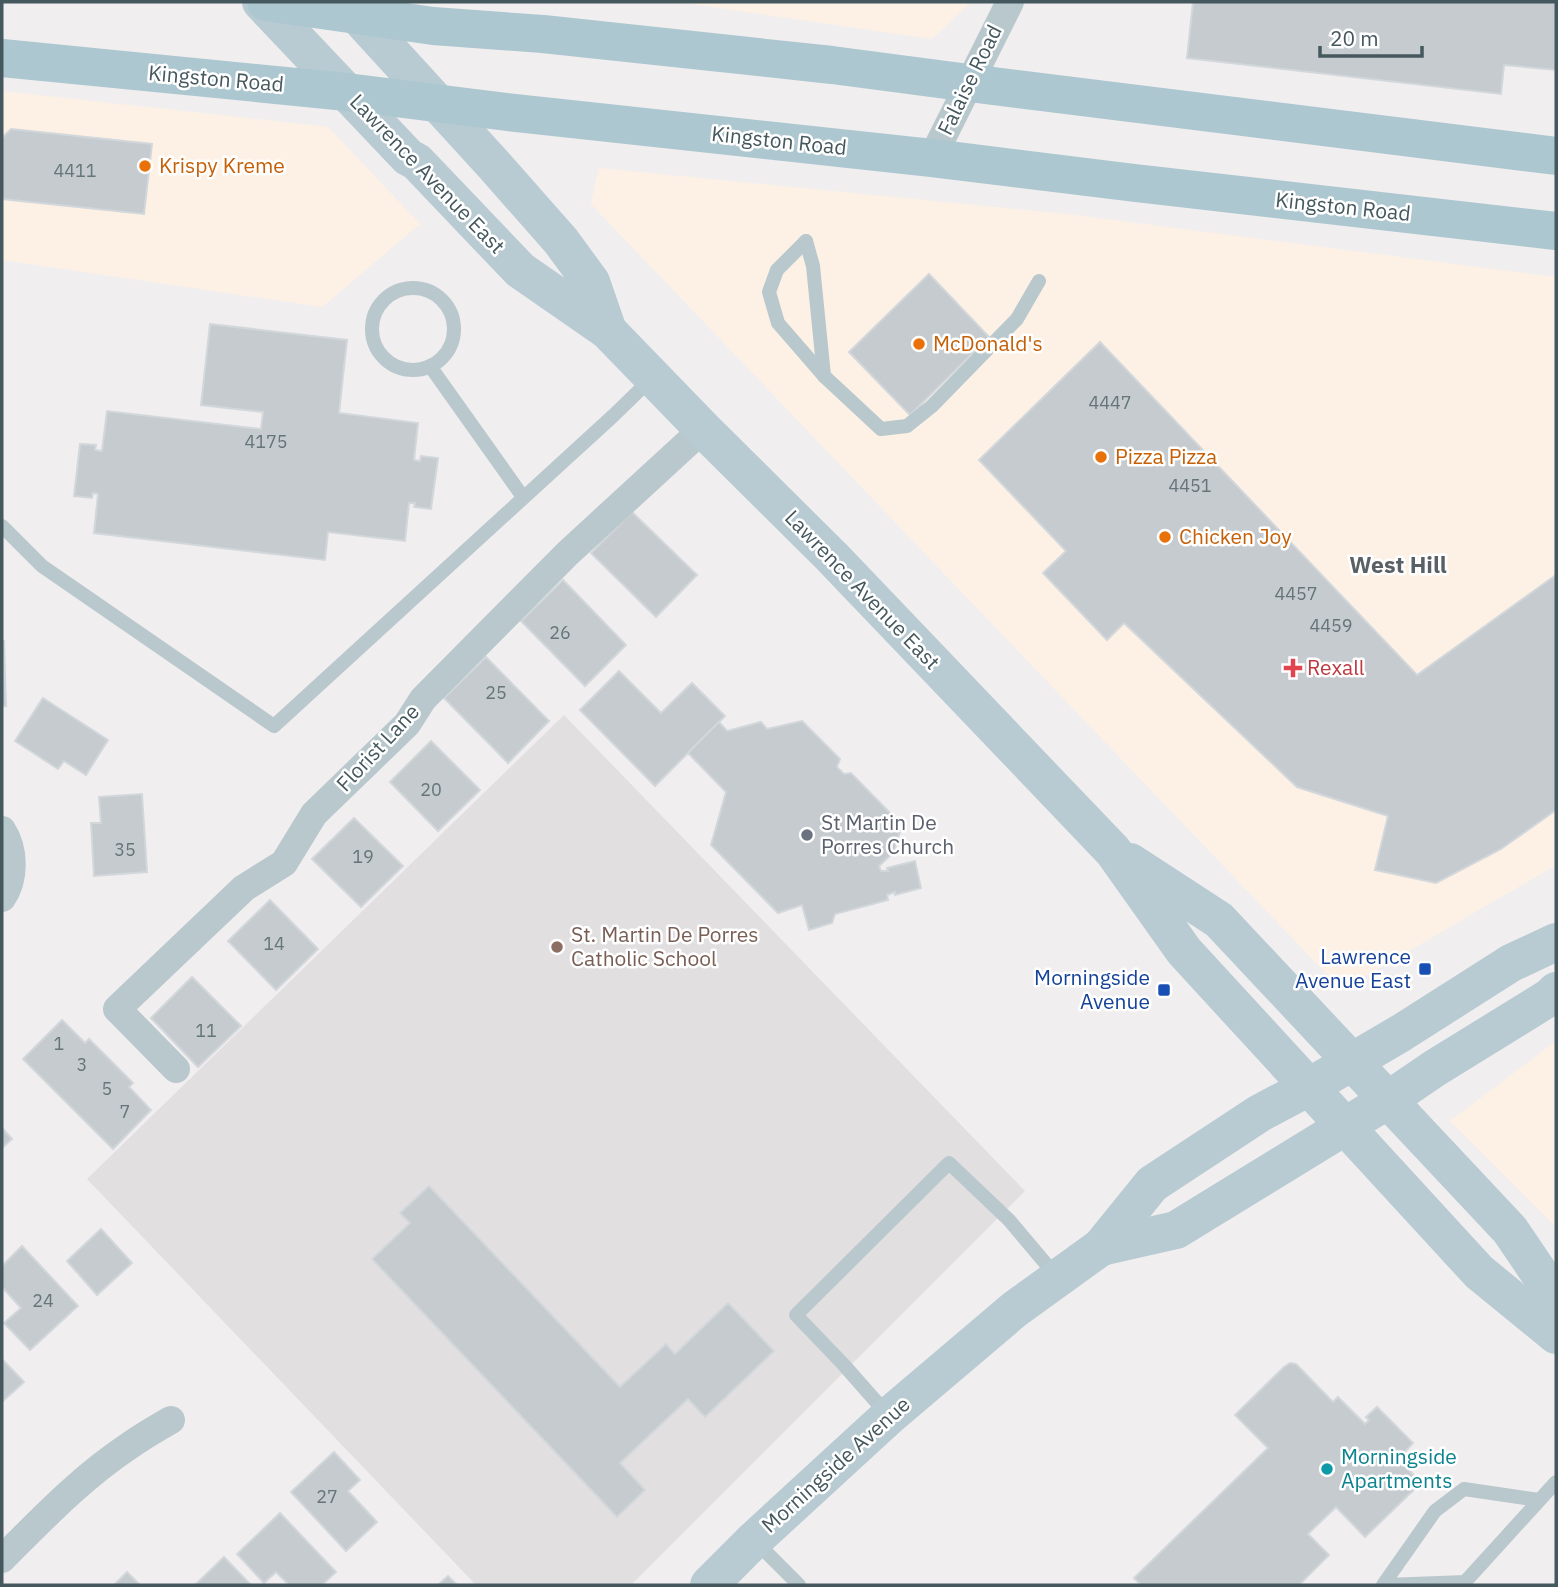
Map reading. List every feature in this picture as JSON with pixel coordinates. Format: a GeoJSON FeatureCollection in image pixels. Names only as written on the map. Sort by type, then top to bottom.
{"type":"FeatureCollection","features":[{"type":"Feature","properties":{"kind":"main road"},"geometry":{"type":"LineString","coordinates":[[263,2],[351,8],[433,26],[543,34],[832,65],[1556,156]]}},
{"type":"Feature","properties":{"kind":"main road","name":"Lawrence Avenue East"},"geometry":{"type":"LineString","coordinates":[[263,2],[408,157],[417,162],[520,270],[608,331],[831,557],[1113,851],[1184,951],[1479,1272],[1556,1335]]}},
{"type":"Feature","properties":{"kind":"main road","name":"Lawrence Avenue East"},"geometry":{"type":"LineString","coordinates":[[351,8],[561,242],[591,282],[608,331]]}},
{"type":"Feature","properties":{"kind":"main road","name":"Kingston Road"},"geometry":{"type":"LineString","coordinates":[[2,58],[347,92],[1556,231]]}},
{"type":"Feature","properties":{"kind":"main road","name":"Lawrence Avenue East"},"geometry":{"type":"LineString","coordinates":[[1113,851],[1219,920],[1510,1230],[1556,1298]]}},
{"type":"Feature","properties":{"kind":"main road","name":"Morningside Avenue"},"geometry":{"type":"LineString","coordinates":[[709,1585],[889,1416],[1015,1309],[1101,1247],[1152,1184],[1260,1113],[1352,1062],[1511,963],[1556,942]]}},
{"type":"Feature","properties":{"kind":"main road","name":"Morningside Avenue"},"geometry":{"type":"LineString","coordinates":[[1101,1247],[1176,1230],[1388,1100],[1556,991]]}},
{"type":"Feature","properties":{"kind":"street","name":"Falaise Road"},"geometry":{"type":"LineString","coordinates":[[932,158],[1010,2]]}},
{"type":"Feature","properties":{"kind":"street","name":"Florist Lane"},"geometry":{"type":"LineString","coordinates":[[176,1069],[117,1009],[244,888],[284,863],[314,814],[407,724],[423,699],[568,553],[703,429]]}},
{"type":"Feature","properties":{"kind":"street"},"geometry":{"type":"LineString","coordinates":[[2,830],[12,854],[12,875],[2,898]]}},
{"type":"Feature","properties":{"kind":"street"},"geometry":{"type":"LineString","coordinates":[[2,1559],[46,1514],[90,1476],[128,1447],[171,1420]]}},
{"type":"Feature","properties":{"kind":"lane"},"geometry":{"type":"LineString","coordinates":[[824,376],[813,266],[806,241],[777,270],[769,292],[778,323],[824,376],[881,429],[907,426],[932,406],[1017,318],[1039,281]]}},
{"type":"Feature","properties":{"kind":"lane"},"geometry":{"type":"LineString","coordinates":[[419,288],[432,292],[450,310],[454,323],[449,349],[441,359],[430,366],[417,370],[403,369],[380,354],[372,327],[375,313],[382,301],[394,292],[419,288]]}},
{"type":"Feature","properties":{"kind":"lane"},"geometry":{"type":"LineString","coordinates":[[430,366],[523,497]]}},
{"type":"Feature","properties":{"kind":"lane"},"geometry":{"type":"LineString","coordinates":[[2,526],[42,566],[274,726],[653,377]]}},
{"type":"Feature","properties":{"kind":"lane"},"geometry":{"type":"LineString","coordinates":[[889,1416],[796,1315],[949,1163],[1009,1220],[1057,1278]]}},
{"type":"Feature","properties":{"kind":"lane"},"geometry":{"type":"LineString","coordinates":[[1385,1585],[1465,1582],[1556,1482]]}},
{"type":"Feature","properties":{"kind":"lane"},"geometry":{"type":"LineString","coordinates":[[1385,1585],[1435,1511],[1464,1489],[1539,1500]]}},
{"type":"Feature","properties":{"kind":"lane"},"geometry":{"type":"LineString","coordinates":[[754,1540],[799,1585]]}},
{"type":"Feature","properties":{"kind":"shaded area"},"geometry":{"type":"Polygon","coordinates":[[[678,2],[971,2],[932,39],[678,2]]]}},
{"type":"Feature","properties":{"kind":"shaded area"},"geometry":{"type":"Polygon","coordinates":[[[2,91],[328,127],[420,224],[322,307],[2,260],[2,91]]]}},
{"type":"Feature","properties":{"kind":"shaded area"},"geometry":{"type":"Polygon","coordinates":[[[599,168],[1067,214],[1556,277],[1556,865],[1342,990],[591,204],[599,168]]]}},
{"type":"Feature","properties":{"kind":"shaded area","name":"St. Martin De Porres Catholic School"},"geometry":{"type":"Polygon","coordinates":[[[564,715],[1025,1191],[631,1585],[476,1585],[87,1179],[564,715]]]}},
{"type":"Feature","properties":{"kind":"shaded area"},"geometry":{"type":"Polygon","coordinates":[[[1556,1041],[1556,1227],[1450,1121],[1556,1041]]]}},
{"type":"Feature","properties":{"kind":"building"},"geometry":{"type":"Polygon","coordinates":[[[1193,2],[1556,2],[1556,70],[1504,65],[1501,94],[1187,58],[1193,2]]]}},
{"type":"Feature","properties":{"kind":"building"},"geometry":{"type":"Polygon","coordinates":[[[11,129],[152,144],[144,214],[2,199],[2,138],[11,129]]]}},
{"type":"Feature","properties":{"kind":"building","name":"McDonald's"},"geometry":{"type":"Polygon","coordinates":[[[929,274],[989,337],[910,415],[849,352],[929,274]]]}},
{"type":"Feature","properties":{"kind":"building"},"geometry":{"type":"Polygon","coordinates":[[[210,324],[347,340],[339,413],[418,423],[414,460],[420,461],[421,456],[438,458],[431,509],[414,507],[415,503],[409,503],[405,541],[328,532],[325,560],[94,533],[98,494],[93,493],[92,498],[74,496],[80,444],[96,445],[95,450],[102,451],[107,411],[261,429],[263,412],[201,405],[210,324]]]}},
{"type":"Feature","properties":{"kind":"building"},"geometry":{"type":"Polygon","coordinates":[[[1100,342],[1417,675],[1556,575],[1556,810],[1501,849],[1436,883],[1375,870],[1388,816],[1297,787],[1124,623],[1107,640],[1043,573],[1066,551],[979,460],[1100,342]]]}},
{"type":"Feature","properties":{"kind":"building"},"geometry":{"type":"Polygon","coordinates":[[[632,512],[697,575],[656,617],[591,553],[632,512]]]}},
{"type":"Feature","properties":{"kind":"building"},"geometry":{"type":"Polygon","coordinates":[[[563,580],[626,645],[585,686],[521,621],[563,580]]]}},
{"type":"Feature","properties":{"kind":"building"},"geometry":{"type":"Polygon","coordinates":[[[4,641],[6,706],[2,706],[4,641]]]}},
{"type":"Feature","properties":{"kind":"building"},"geometry":{"type":"Polygon","coordinates":[[[486,657],[549,721],[508,763],[444,698],[486,657]]]}},
{"type":"Feature","properties":{"kind":"building"},"geometry":{"type":"Polygon","coordinates":[[[619,671],[661,713],[692,683],[725,716],[655,786],[580,710],[619,671]]]}},
{"type":"Feature","properties":{"kind":"building"},"geometry":{"type":"Polygon","coordinates":[[[43,698],[108,740],[86,775],[64,761],[58,769],[15,741],[43,698]]]}},
{"type":"Feature","properties":{"kind":"building","name":"St Martin De Porres Church"},"geometry":{"type":"Polygon","coordinates":[[[802,721],[840,759],[837,767],[844,774],[851,773],[902,825],[894,852],[879,866],[881,871],[915,861],[921,888],[895,895],[895,892],[887,895],[888,900],[835,914],[832,923],[809,930],[802,905],[778,913],[711,845],[726,792],[688,753],[719,722],[727,731],[761,722],[767,729],[802,721]]]}},
{"type":"Feature","properties":{"kind":"building"},"geometry":{"type":"Polygon","coordinates":[[[431,741],[480,790],[438,831],[390,782],[431,741]]]}},
{"type":"Feature","properties":{"kind":"building"},"geometry":{"type":"Polygon","coordinates":[[[142,794],[147,872],[94,876],[91,823],[101,823],[99,797],[142,794]]]}},
{"type":"Feature","properties":{"kind":"building"},"geometry":{"type":"Polygon","coordinates":[[[354,818],[403,866],[361,907],[312,859],[354,818]]]}},
{"type":"Feature","properties":{"kind":"building"},"geometry":{"type":"Polygon","coordinates":[[[270,900],[318,949],[276,990],[228,941],[270,900]]]}},
{"type":"Feature","properties":{"kind":"building"},"geometry":{"type":"Polygon","coordinates":[[[192,977],[241,1026],[198,1067],[151,1018],[192,977]]]}},
{"type":"Feature","properties":{"kind":"building"},"geometry":{"type":"Polygon","coordinates":[[[62,1020],[85,1043],[89,1039],[133,1083],[129,1087],[151,1110],[113,1149],[23,1059],[62,1020]]]}},
{"type":"Feature","properties":{"kind":"building"},"geometry":{"type":"Polygon","coordinates":[[[2,1128],[12,1139],[2,1148],[2,1128]]]}},
{"type":"Feature","properties":{"kind":"building"},"geometry":{"type":"Polygon","coordinates":[[[429,1186],[620,1387],[666,1344],[675,1354],[728,1303],[774,1351],[705,1417],[688,1399],[620,1463],[645,1490],[617,1517],[372,1259],[410,1223],[400,1213],[429,1186]]]}},
{"type":"Feature","properties":{"kind":"building"},"geometry":{"type":"Polygon","coordinates":[[[101,1229],[132,1263],[97,1295],[67,1261],[101,1229]]]}},
{"type":"Feature","properties":{"kind":"building"},"geometry":{"type":"Polygon","coordinates":[[[22,1246],[78,1306],[30,1350],[4,1323],[21,1308],[2,1287],[2,1266],[22,1246]]]}},
{"type":"Feature","properties":{"kind":"building"},"geometry":{"type":"Polygon","coordinates":[[[2,1359],[24,1382],[2,1402],[2,1359]]]}},
{"type":"Feature","properties":{"kind":"building","name":"Morningside Apartments"},"geometry":{"type":"Polygon","coordinates":[[[1290,1363],[1296,1364],[1333,1402],[1338,1397],[1365,1424],[1369,1420],[1366,1417],[1377,1407],[1413,1443],[1403,1454],[1400,1450],[1395,1455],[1421,1483],[1365,1537],[1336,1507],[1308,1534],[1329,1555],[1299,1585],[1141,1585],[1134,1578],[1268,1448],[1235,1415],[1290,1363]]]}},
{"type":"Feature","properties":{"kind":"building"},"geometry":{"type":"Polygon","coordinates":[[[334,1452],[360,1480],[348,1491],[377,1522],[346,1551],[291,1492],[334,1452]]]}},
{"type":"Feature","properties":{"kind":"building"},"geometry":{"type":"Polygon","coordinates":[[[280,1513],[336,1572],[322,1585],[289,1585],[276,1572],[264,1583],[237,1554],[280,1513]]]}},
{"type":"Feature","properties":{"kind":"building"},"geometry":{"type":"Polygon","coordinates":[[[224,1557],[251,1585],[195,1585],[224,1557]]]}},
{"type":"Feature","properties":{"kind":"building"},"geometry":{"type":"Polygon","coordinates":[[[127,1572],[140,1585],[114,1585],[127,1572]]]}},
{"type":"Feature","properties":{"kind":"building"},"geometry":{"type":"Polygon","coordinates":[[[448,1576],[457,1585],[438,1585],[448,1576]]]}},
{"type":"Feature","properties":{"kind":"place","name":"Krispy Kreme"},"geometry":{"type":"Point","coordinates":[145,166]}},
{"type":"Feature","properties":{"kind":"place","name":"McDonald's"},"geometry":{"type":"Point","coordinates":[919,344]}},
{"type":"Feature","properties":{"kind":"place","name":"Pizza Pizza"},"geometry":{"type":"Point","coordinates":[1101,457]}},
{"type":"Feature","properties":{"kind":"place","name":"Chicken Joy"},"geometry":{"type":"Point","coordinates":[1165,537]}},
{"type":"Feature","properties":{"kind":"place","name":"Rexall"},"geometry":{"type":"Point","coordinates":[1293,668]}},
{"type":"Feature","properties":{"kind":"place","name":"St Martin De Porres Church"},"geometry":{"type":"Point","coordinates":[807,835]}},
{"type":"Feature","properties":{"kind":"place","name":"St. Martin De Porres Catholic School"},"geometry":{"type":"Point","coordinates":[557,947]}},
{"type":"Feature","properties":{"kind":"place","name":"Lawrence Avenue East"},"geometry":{"type":"Point","coordinates":[1425,969]}},
{"type":"Feature","properties":{"kind":"place","name":"Morningside Avenue"},"geometry":{"type":"Point","coordinates":[1164,990]}},
{"type":"Feature","properties":{"kind":"place","name":"Morningside Apartments"},"geometry":{"type":"Point","coordinates":[1327,1469]}},
{"type":"Feature","properties":{"kind":"district","name":"West Hill"},"geometry":{"type":"Point","coordinates":[1398,565]}}]}
